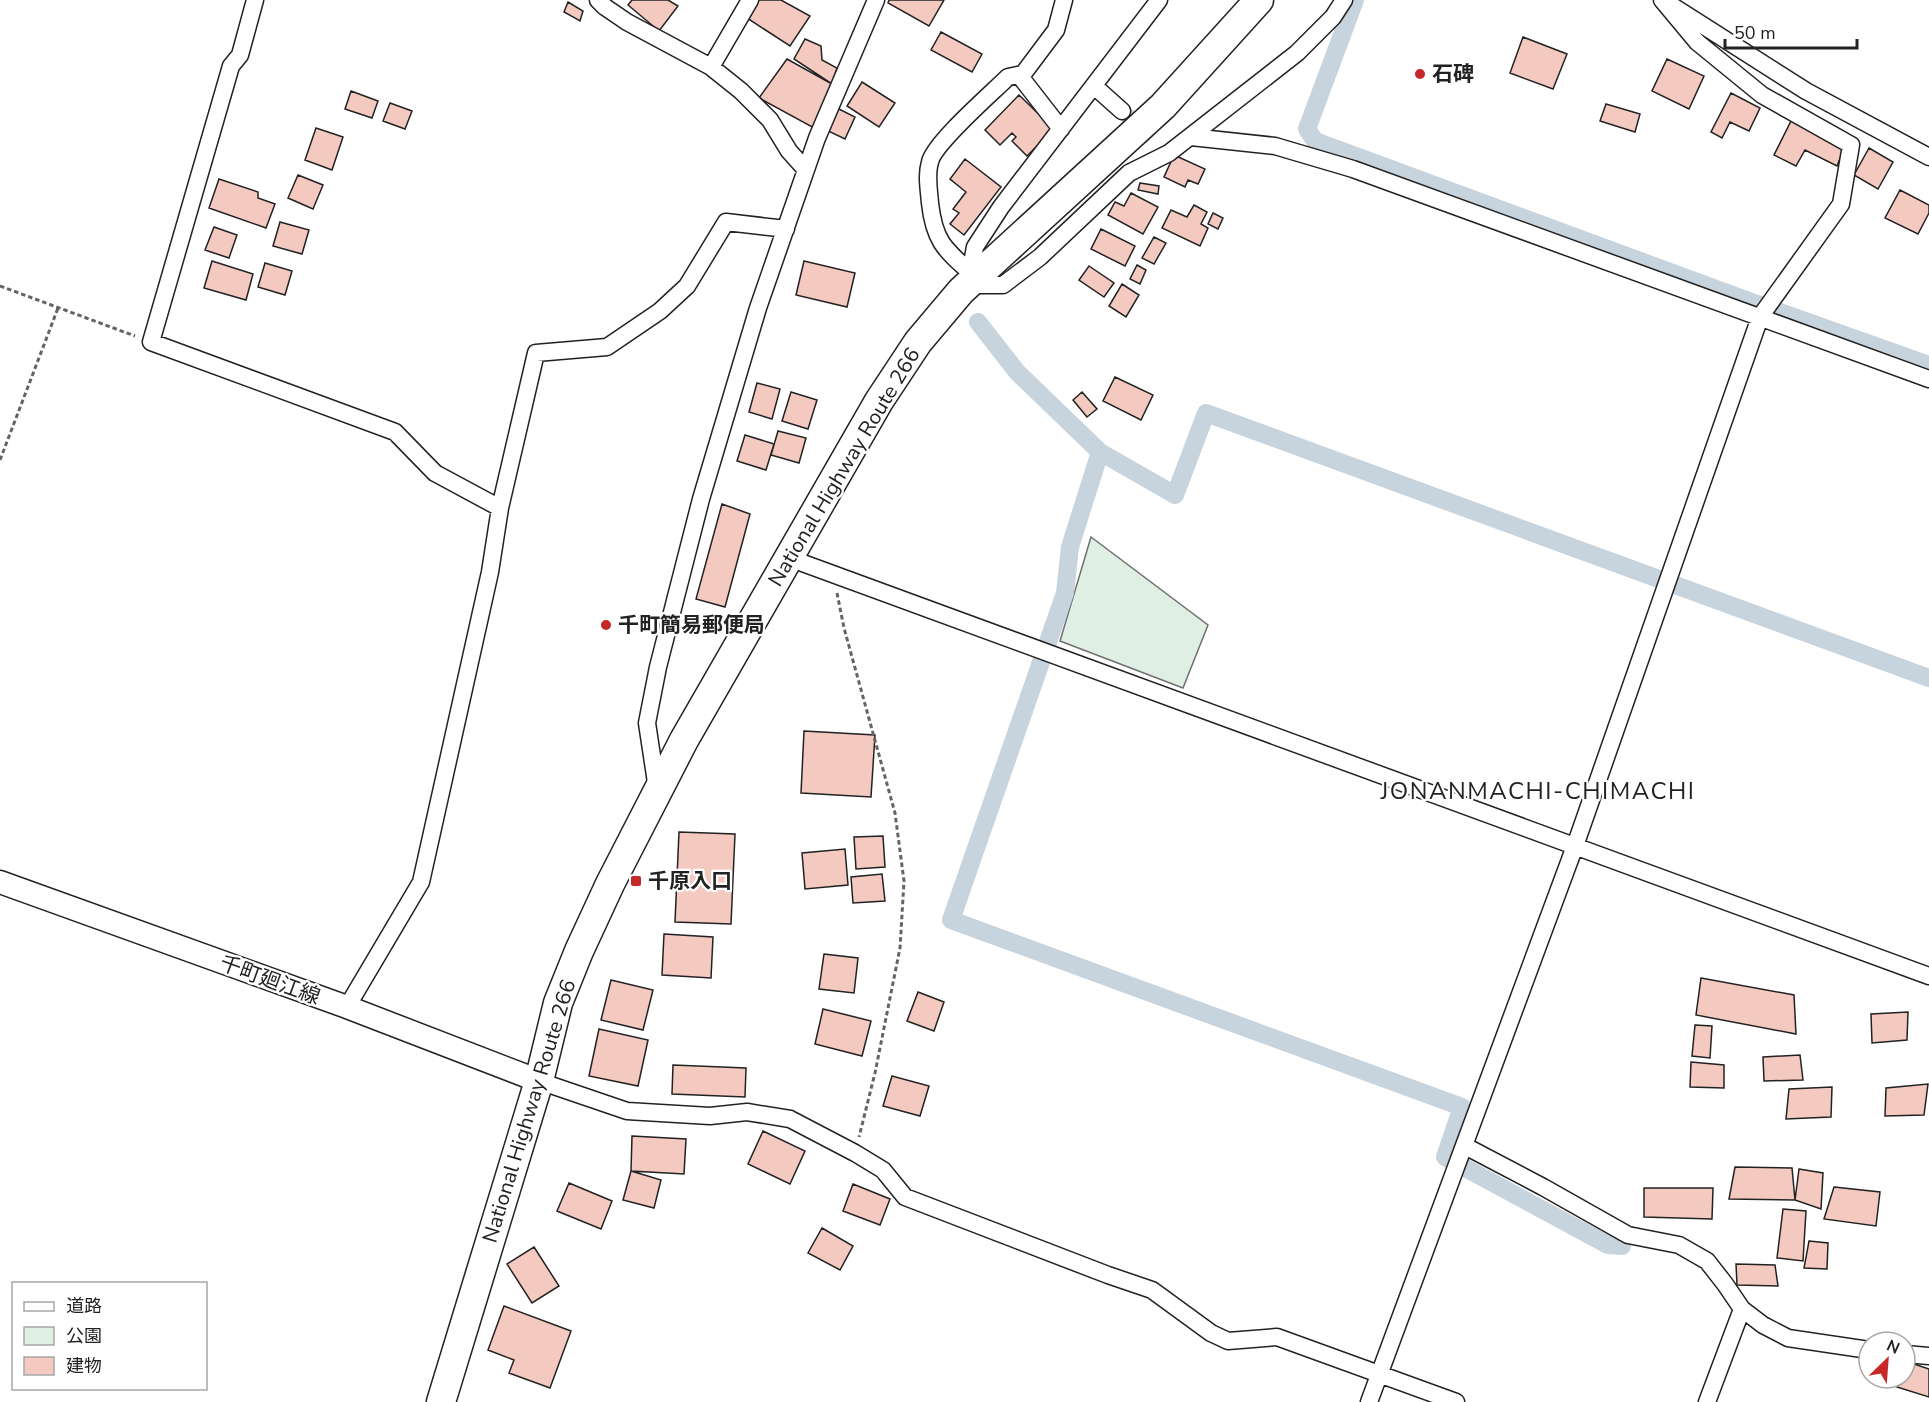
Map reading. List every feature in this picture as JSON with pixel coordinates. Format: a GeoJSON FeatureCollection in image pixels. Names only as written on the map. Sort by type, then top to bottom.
{"type":"FeatureCollection","features":[{"type":"Feature","properties":{"kind":"highway","name":"National Highway Route 266"},"geometry":{"type":"LineString","coordinates":[[441,1402],[539,1081],[558,1003],[610,884],[658,789],[879,402],[918,342],[969,278],[1163,106],[1259,0]]}},
{"type":"Feature","properties":{"kind":"main road","name":"千町廻江線"},"geometry":{"type":"LineString","coordinates":[[0,882],[346,1007],[539,1081]]}},
{"type":"Feature","properties":{"kind":"street"},"geometry":{"type":"LineString","coordinates":[[255,0],[240,55],[231,66],[151,342],[395,432],[435,473],[500,508]]}},
{"type":"Feature","properties":{"kind":"street"},"geometry":{"type":"LineString","coordinates":[[598,0],[627,22],[711,67],[741,91],[770,120],[789,151],[806,170]]}},
{"type":"Feature","properties":{"kind":"street"},"geometry":{"type":"LineString","coordinates":[[711,67],[750,0]]}},
{"type":"Feature","properties":{"kind":"street"},"geometry":{"type":"LineString","coordinates":[[658,789],[647,723],[658,667],[701,499],[758,308],[817,138],[876,0]]}},
{"type":"Feature","properties":{"kind":"street"},"geometry":{"type":"LineString","coordinates":[[1064,0],[1056,30],[1023,74],[1008,77],[940,144],[930,160],[928,181],[935,233],[969,278],[1003,285],[1040,257],[1130,172],[1163,148],[1191,137],[1297,53],[1333,17],[1344,0]]}},
{"type":"Feature","properties":{"kind":"street"},"geometry":{"type":"LineString","coordinates":[[969,278],[975,247],[1001,207],[1159,0]]}},
{"type":"Feature","properties":{"kind":"street"},"geometry":{"type":"LineString","coordinates":[[1662,0],[1806,91],[1929,157]]}},
{"type":"Feature","properties":{"kind":"street"},"geometry":{"type":"LineString","coordinates":[[1369,1402],[1575,846],[1760,317],[1841,204],[1851,145],[1762,95],[1697,42],[1662,0]]}},
{"type":"Feature","properties":{"kind":"street"},"geometry":{"type":"LineString","coordinates":[[1019,75],[1061,129]]}},
{"type":"Feature","properties":{"kind":"street"},"geometry":{"type":"LineString","coordinates":[[1094,86],[1122,111]]}},
{"type":"Feature","properties":{"kind":"street"},"geometry":{"type":"LineString","coordinates":[[1191,137],[1275,146],[1353,169],[1929,379]]}},
{"type":"Feature","properties":{"kind":"street"},"geometry":{"type":"LineString","coordinates":[[346,1007],[422,882],[490,572],[500,508],[536,353],[607,347],[660,311],[687,286],[726,222],[786,229]]}},
{"type":"Feature","properties":{"kind":"street"},"geometry":{"type":"LineString","coordinates":[[789,558],[1929,976]]}},
{"type":"Feature","properties":{"kind":"street"},"geometry":{"type":"LineString","coordinates":[[539,1081],[627,1111],[710,1116],[747,1112],[790,1119],[883,1170],[905,1197],[1152,1290],[1211,1333],[1228,1341],[1277,1337],[1456,1402]]}},
{"type":"Feature","properties":{"kind":"street"},"geometry":{"type":"LineString","coordinates":[[1464,1146],[1544,1187],[1628,1235],[1679,1245],[1707,1261],[1742,1309],[1763,1325],[1788,1338],[1857,1348]]}},
{"type":"Feature","properties":{"kind":"street"},"geometry":{"type":"LineString","coordinates":[[1707,1402],[1742,1309]]}},
{"type":"Feature","properties":{"kind":"path"},"geometry":{"type":"LineString","coordinates":[[0,286],[151,342]]}},
{"type":"Feature","properties":{"kind":"path"},"geometry":{"type":"LineString","coordinates":[[0,460],[58,308]]}},
{"type":"Feature","properties":{"kind":"path"},"geometry":{"type":"LineString","coordinates":[[834,576],[844,628],[895,813],[904,881],[900,948],[875,1073],[855,1153]]}},
{"type":"Feature","properties":{"kind":"green space"},"geometry":{"type":"Polygon","coordinates":[[[1091,537],[1208,625],[1183,688],[1060,641],[1091,537]]]}},
{"type":"Feature","properties":{"kind":"building"},"geometry":{"type":"Polygon","coordinates":[[[632,0],[668,0],[678,6],[659,31],[628,5],[632,0]]]}},
{"type":"Feature","properties":{"kind":"building"},"geometry":{"type":"Polygon","coordinates":[[[758,0],[781,0],[810,16],[790,46],[747,18],[758,0]]]}},
{"type":"Feature","properties":{"kind":"building"},"geometry":{"type":"Polygon","coordinates":[[[889,0],[944,0],[929,26],[888,3],[889,0]]]}},
{"type":"Feature","properties":{"kind":"building"},"geometry":{"type":"Polygon","coordinates":[[[568,2],[583,11],[580,21],[564,12],[568,2]]]}},
{"type":"Feature","properties":{"kind":"building"},"geometry":{"type":"Polygon","coordinates":[[[941,32],[982,54],[972,72],[931,50],[941,32]]]}},
{"type":"Feature","properties":{"kind":"building"},"geometry":{"type":"Polygon","coordinates":[[[1523,37],[1567,54],[1553,89],[1510,73],[1523,37]]]}},
{"type":"Feature","properties":{"kind":"building"},"geometry":{"type":"Polygon","coordinates":[[[805,39],[821,46],[822,60],[837,68],[832,84],[794,59],[805,39]]]}},
{"type":"Feature","properties":{"kind":"building"},"geometry":{"type":"Polygon","coordinates":[[[787,59],[832,84],[814,128],[759,98],[787,59]]]}},
{"type":"Feature","properties":{"kind":"building"},"geometry":{"type":"Polygon","coordinates":[[[1667,59],[1704,76],[1689,109],[1652,91],[1667,59]]]}},
{"type":"Feature","properties":{"kind":"building"},"geometry":{"type":"Polygon","coordinates":[[[862,82],[895,103],[879,127],[847,106],[862,82]]]}},
{"type":"Feature","properties":{"kind":"building"},"geometry":{"type":"Polygon","coordinates":[[[351,91],[378,101],[372,118],[345,109],[351,91]]]}},
{"type":"Feature","properties":{"kind":"building"},"geometry":{"type":"Polygon","coordinates":[[[1731,93],[1760,108],[1749,131],[1730,122],[1722,138],[1711,132],[1731,93]]]}},
{"type":"Feature","properties":{"kind":"building"},"geometry":{"type":"Polygon","coordinates":[[[1019,95],[1054,129],[1027,156],[1012,141],[1016,137],[1012,133],[1000,145],[985,130],[1019,95]]]}},
{"type":"Feature","properties":{"kind":"building"},"geometry":{"type":"Polygon","coordinates":[[[390,103],[412,111],[405,129],[383,121],[390,103]]]}},
{"type":"Feature","properties":{"kind":"building"},"geometry":{"type":"Polygon","coordinates":[[[1606,104],[1640,114],[1635,132],[1600,121],[1606,104]]]}},
{"type":"Feature","properties":{"kind":"building"},"geometry":{"type":"Polygon","coordinates":[[[837,108],[855,117],[845,139],[826,130],[837,108]]]}},
{"type":"Feature","properties":{"kind":"building"},"geometry":{"type":"Polygon","coordinates":[[[1792,119],[1845,146],[1837,166],[1805,150],[1796,166],[1774,155],[1792,119]]]}},
{"type":"Feature","properties":{"kind":"building"},"geometry":{"type":"Polygon","coordinates":[[[316,128],[343,137],[332,170],[305,160],[316,128]]]}},
{"type":"Feature","properties":{"kind":"building"},"geometry":{"type":"Polygon","coordinates":[[[1869,148],[1893,162],[1878,189],[1854,175],[1869,148]]]}},
{"type":"Feature","properties":{"kind":"building"},"geometry":{"type":"Polygon","coordinates":[[[1174,155],[1205,169],[1198,184],[1188,180],[1185,187],[1164,177],[1174,155]]]}},
{"type":"Feature","properties":{"kind":"building"},"geometry":{"type":"Polygon","coordinates":[[[965,159],[1001,187],[964,235],[950,224],[959,213],[953,209],[966,192],[950,179],[965,159]]]}},
{"type":"Feature","properties":{"kind":"building"},"geometry":{"type":"Polygon","coordinates":[[[298,175],[323,185],[313,209],[288,198],[298,175]]]}},
{"type":"Feature","properties":{"kind":"building"},"geometry":{"type":"Polygon","coordinates":[[[219,179],[258,192],[258,198],[275,204],[266,228],[209,208],[219,179]]]}},
{"type":"Feature","properties":{"kind":"building"},"geometry":{"type":"Polygon","coordinates":[[[1140,183],[1159,186],[1158,194],[1138,190],[1140,183]]]}},
{"type":"Feature","properties":{"kind":"building"},"geometry":{"type":"Polygon","coordinates":[[[1900,190],[1929,205],[1929,213],[1918,234],[1885,218],[1900,190]]]}},
{"type":"Feature","properties":{"kind":"building"},"geometry":{"type":"Polygon","coordinates":[[[1131,193],[1158,207],[1143,234],[1108,215],[1115,202],[1124,206],[1131,193]]]}},
{"type":"Feature","properties":{"kind":"building"},"geometry":{"type":"Polygon","coordinates":[[[1194,205],[1207,212],[1201,224],[1208,228],[1200,246],[1162,228],[1171,210],[1187,217],[1194,205]]]}},
{"type":"Feature","properties":{"kind":"building"},"geometry":{"type":"Polygon","coordinates":[[[1213,213],[1223,218],[1218,229],[1208,224],[1213,213]]]}},
{"type":"Feature","properties":{"kind":"building"},"geometry":{"type":"Polygon","coordinates":[[[280,222],[309,230],[302,254],[273,246],[280,222]]]}},
{"type":"Feature","properties":{"kind":"building"},"geometry":{"type":"Polygon","coordinates":[[[214,227],[237,235],[229,258],[205,250],[214,227]]]}},
{"type":"Feature","properties":{"kind":"building"},"geometry":{"type":"Polygon","coordinates":[[[1101,229],[1135,246],[1125,266],[1091,249],[1101,229]]]}},
{"type":"Feature","properties":{"kind":"building"},"geometry":{"type":"Polygon","coordinates":[[[1154,237],[1166,243],[1154,264],[1142,258],[1154,237]]]}},
{"type":"Feature","properties":{"kind":"building"},"geometry":{"type":"Polygon","coordinates":[[[212,261],[253,274],[246,300],[204,288],[212,261]]]}},
{"type":"Feature","properties":{"kind":"building"},"geometry":{"type":"Polygon","coordinates":[[[804,261],[855,273],[847,307],[796,295],[804,261]]]}},
{"type":"Feature","properties":{"kind":"building"},"geometry":{"type":"Polygon","coordinates":[[[265,263],[292,271],[285,295],[258,287],[265,263]]]}},
{"type":"Feature","properties":{"kind":"building"},"geometry":{"type":"Polygon","coordinates":[[[1137,265],[1146,270],[1140,284],[1130,279],[1137,265]]]}},
{"type":"Feature","properties":{"kind":"building"},"geometry":{"type":"Polygon","coordinates":[[[1089,266],[1114,283],[1104,297],[1079,280],[1089,266]]]}},
{"type":"Feature","properties":{"kind":"building"},"geometry":{"type":"Polygon","coordinates":[[[1122,284],[1139,295],[1126,317],[1109,306],[1122,284]]]}},
{"type":"Feature","properties":{"kind":"building"},"geometry":{"type":"Polygon","coordinates":[[[1115,377],[1153,395],[1141,420],[1103,401],[1115,377]]]}},
{"type":"Feature","properties":{"kind":"building"},"geometry":{"type":"Polygon","coordinates":[[[757,383],[780,389],[772,419],[749,412],[757,383]]]}},
{"type":"Feature","properties":{"kind":"building"},"geometry":{"type":"Polygon","coordinates":[[[791,392],[817,400],[808,429],[782,421],[791,392]]]}},
{"type":"Feature","properties":{"kind":"building"},"geometry":{"type":"Polygon","coordinates":[[[1082,392],[1097,409],[1087,417],[1073,400],[1082,392]]]}},
{"type":"Feature","properties":{"kind":"building"},"geometry":{"type":"Polygon","coordinates":[[[778,431],[806,438],[799,463],[771,455],[778,431]]]}},
{"type":"Feature","properties":{"kind":"building"},"geometry":{"type":"Polygon","coordinates":[[[745,435],[774,444],[766,470],[737,461],[745,435]]]}},
{"type":"Feature","properties":{"kind":"building"},"geometry":{"type":"Polygon","coordinates":[[[722,504],[750,514],[725,607],[696,599],[722,504]]]}},
{"type":"Feature","properties":{"kind":"building"},"geometry":{"type":"Polygon","coordinates":[[[804,731],[875,735],[871,797],[801,793],[804,731]]]}},
{"type":"Feature","properties":{"kind":"building"},"geometry":{"type":"Polygon","coordinates":[[[679,832],[735,834],[731,924],[675,922],[679,832]]]}},
{"type":"Feature","properties":{"kind":"building"},"geometry":{"type":"Polygon","coordinates":[[[883,836],[885,867],[856,869],[854,837],[883,836]]]}},
{"type":"Feature","properties":{"kind":"building"},"geometry":{"type":"Polygon","coordinates":[[[845,849],[848,885],[805,889],[802,853],[845,849]]]}},
{"type":"Feature","properties":{"kind":"building"},"geometry":{"type":"Polygon","coordinates":[[[882,874],[885,901],[853,903],[851,877],[882,874]]]}},
{"type":"Feature","properties":{"kind":"building"},"geometry":{"type":"Polygon","coordinates":[[[664,934],[713,937],[711,978],[662,975],[664,934]]]}},
{"type":"Feature","properties":{"kind":"building"},"geometry":{"type":"Polygon","coordinates":[[[824,954],[858,958],[854,993],[819,989],[824,954]]]}},
{"type":"Feature","properties":{"kind":"building"},"geometry":{"type":"Polygon","coordinates":[[[1701,978],[1794,995],[1796,1034],[1696,1015],[1701,978]]]}},
{"type":"Feature","properties":{"kind":"building"},"geometry":{"type":"Polygon","coordinates":[[[611,980],[653,990],[643,1030],[601,1020],[611,980]]]}},
{"type":"Feature","properties":{"kind":"building"},"geometry":{"type":"Polygon","coordinates":[[[918,992],[944,1002],[934,1031],[907,1021],[918,992]]]}},
{"type":"Feature","properties":{"kind":"building"},"geometry":{"type":"Polygon","coordinates":[[[823,1009],[871,1021],[862,1056],[815,1044],[823,1009]]]}},
{"type":"Feature","properties":{"kind":"building"},"geometry":{"type":"Polygon","coordinates":[[[1908,1012],[1907,1040],[1872,1043],[1871,1014],[1908,1012]]]}},
{"type":"Feature","properties":{"kind":"building"},"geometry":{"type":"Polygon","coordinates":[[[1695,1025],[1712,1026],[1710,1058],[1692,1056],[1695,1025]]]}},
{"type":"Feature","properties":{"kind":"building"},"geometry":{"type":"Polygon","coordinates":[[[599,1029],[648,1040],[638,1086],[589,1076],[599,1029]]]}},
{"type":"Feature","properties":{"kind":"building"},"geometry":{"type":"Polygon","coordinates":[[[1800,1055],[1803,1080],[1764,1081],[1763,1057],[1800,1055]]]}},
{"type":"Feature","properties":{"kind":"building"},"geometry":{"type":"Polygon","coordinates":[[[1691,1062],[1724,1065],[1724,1088],[1690,1087],[1691,1062]]]}},
{"type":"Feature","properties":{"kind":"building"},"geometry":{"type":"Polygon","coordinates":[[[673,1065],[746,1068],[745,1097],[672,1094],[673,1065]]]}},
{"type":"Feature","properties":{"kind":"building"},"geometry":{"type":"Polygon","coordinates":[[[892,1076],[929,1086],[920,1116],[883,1106],[892,1076]]]}},
{"type":"Feature","properties":{"kind":"building"},"geometry":{"type":"Polygon","coordinates":[[[1928,1084],[1924,1115],[1885,1116],[1886,1088],[1928,1084]]]}},
{"type":"Feature","properties":{"kind":"building"},"geometry":{"type":"Polygon","coordinates":[[[1832,1087],[1831,1117],[1786,1119],[1789,1089],[1832,1087]]]}},
{"type":"Feature","properties":{"kind":"building"},"geometry":{"type":"Polygon","coordinates":[[[763,1131],[805,1151],[790,1184],[748,1164],[763,1131]]]}},
{"type":"Feature","properties":{"kind":"building"},"geometry":{"type":"Polygon","coordinates":[[[632,1136],[686,1139],[684,1174],[631,1171],[632,1136]]]}},
{"type":"Feature","properties":{"kind":"building"},"geometry":{"type":"Polygon","coordinates":[[[1735,1167],[1792,1168],[1795,1200],[1729,1199],[1735,1167]]]}},
{"type":"Feature","properties":{"kind":"building"},"geometry":{"type":"Polygon","coordinates":[[[1799,1169],[1823,1173],[1821,1209],[1795,1200],[1799,1169]]]}},
{"type":"Feature","properties":{"kind":"building"},"geometry":{"type":"Polygon","coordinates":[[[631,1171],[661,1180],[654,1208],[623,1200],[631,1171]]]}},
{"type":"Feature","properties":{"kind":"building"},"geometry":{"type":"Polygon","coordinates":[[[569,1183],[612,1201],[601,1229],[557,1211],[569,1183]]]}},
{"type":"Feature","properties":{"kind":"building"},"geometry":{"type":"Polygon","coordinates":[[[853,1184],[890,1199],[880,1225],[843,1211],[853,1184]]]}},
{"type":"Feature","properties":{"kind":"building"},"geometry":{"type":"Polygon","coordinates":[[[1834,1187],[1880,1192],[1876,1226],[1824,1219],[1834,1187]]]}},
{"type":"Feature","properties":{"kind":"building"},"geometry":{"type":"Polygon","coordinates":[[[1644,1188],[1713,1188],[1712,1219],[1644,1217],[1644,1188]]]}},
{"type":"Feature","properties":{"kind":"building"},"geometry":{"type":"Polygon","coordinates":[[[1783,1209],[1806,1211],[1803,1261],[1777,1258],[1783,1209]]]}},
{"type":"Feature","properties":{"kind":"building"},"geometry":{"type":"Polygon","coordinates":[[[822,1228],[853,1246],[840,1270],[808,1253],[822,1228]]]}},
{"type":"Feature","properties":{"kind":"building"},"geometry":{"type":"Polygon","coordinates":[[[1809,1241],[1828,1243],[1827,1269],[1804,1268],[1809,1241]]]}},
{"type":"Feature","properties":{"kind":"building"},"geometry":{"type":"Polygon","coordinates":[[[534,1247],[559,1286],[532,1303],[507,1264],[534,1247]]]}},
{"type":"Feature","properties":{"kind":"building"},"geometry":{"type":"Polygon","coordinates":[[[1736,1264],[1775,1265],[1778,1286],[1737,1285],[1736,1264]]]}},
{"type":"Feature","properties":{"kind":"building"},"geometry":{"type":"Polygon","coordinates":[[[504,1306],[571,1331],[550,1388],[509,1373],[514,1360],[488,1350],[504,1306]]]}},
{"type":"Feature","properties":{"kind":"building"},"geometry":{"type":"Polygon","coordinates":[[[1917,1365],[1929,1369],[1929,1397],[1907,1390],[1917,1390],[1917,1365]]]}},
{"type":"Feature","properties":{"kind":"waterway"},"geometry":{"type":"LineString","coordinates":[[1355,0],[1307,129],[1315,141],[1929,365]]}},
{"type":"Feature","properties":{"kind":"waterway"},"geometry":{"type":"LineString","coordinates":[[978,322],[1017,372],[1100,452],[1175,495],[1206,413],[1929,678]]}},
{"type":"Feature","properties":{"kind":"waterway"},"geometry":{"type":"LineString","coordinates":[[1100,452],[1070,547],[1065,593],[951,920],[1462,1107],[1445,1157],[1608,1245],[1622,1246]]}},
{"type":"Feature","properties":{"kind":"tunnel"},"geometry":{"type":"LineString","coordinates":[[1122,111],[1158,143]]}},
{"type":"Feature","properties":{"kind":"place","name":"石碑"},"geometry":{"type":"Point","coordinates":[1420,74]}},
{"type":"Feature","properties":{"kind":"place","name":"千町簡易郵便局"},"geometry":{"type":"Point","coordinates":[606,625]}},
{"type":"Feature","properties":{"kind":"place","name":"千原入口"},"geometry":{"type":"Point","coordinates":[636,881]}},
{"type":"Feature","properties":{"kind":"district","name":"JONANMACHI-CHIMACHI"},"geometry":{"type":"Point","coordinates":[1538,791]}}]}
